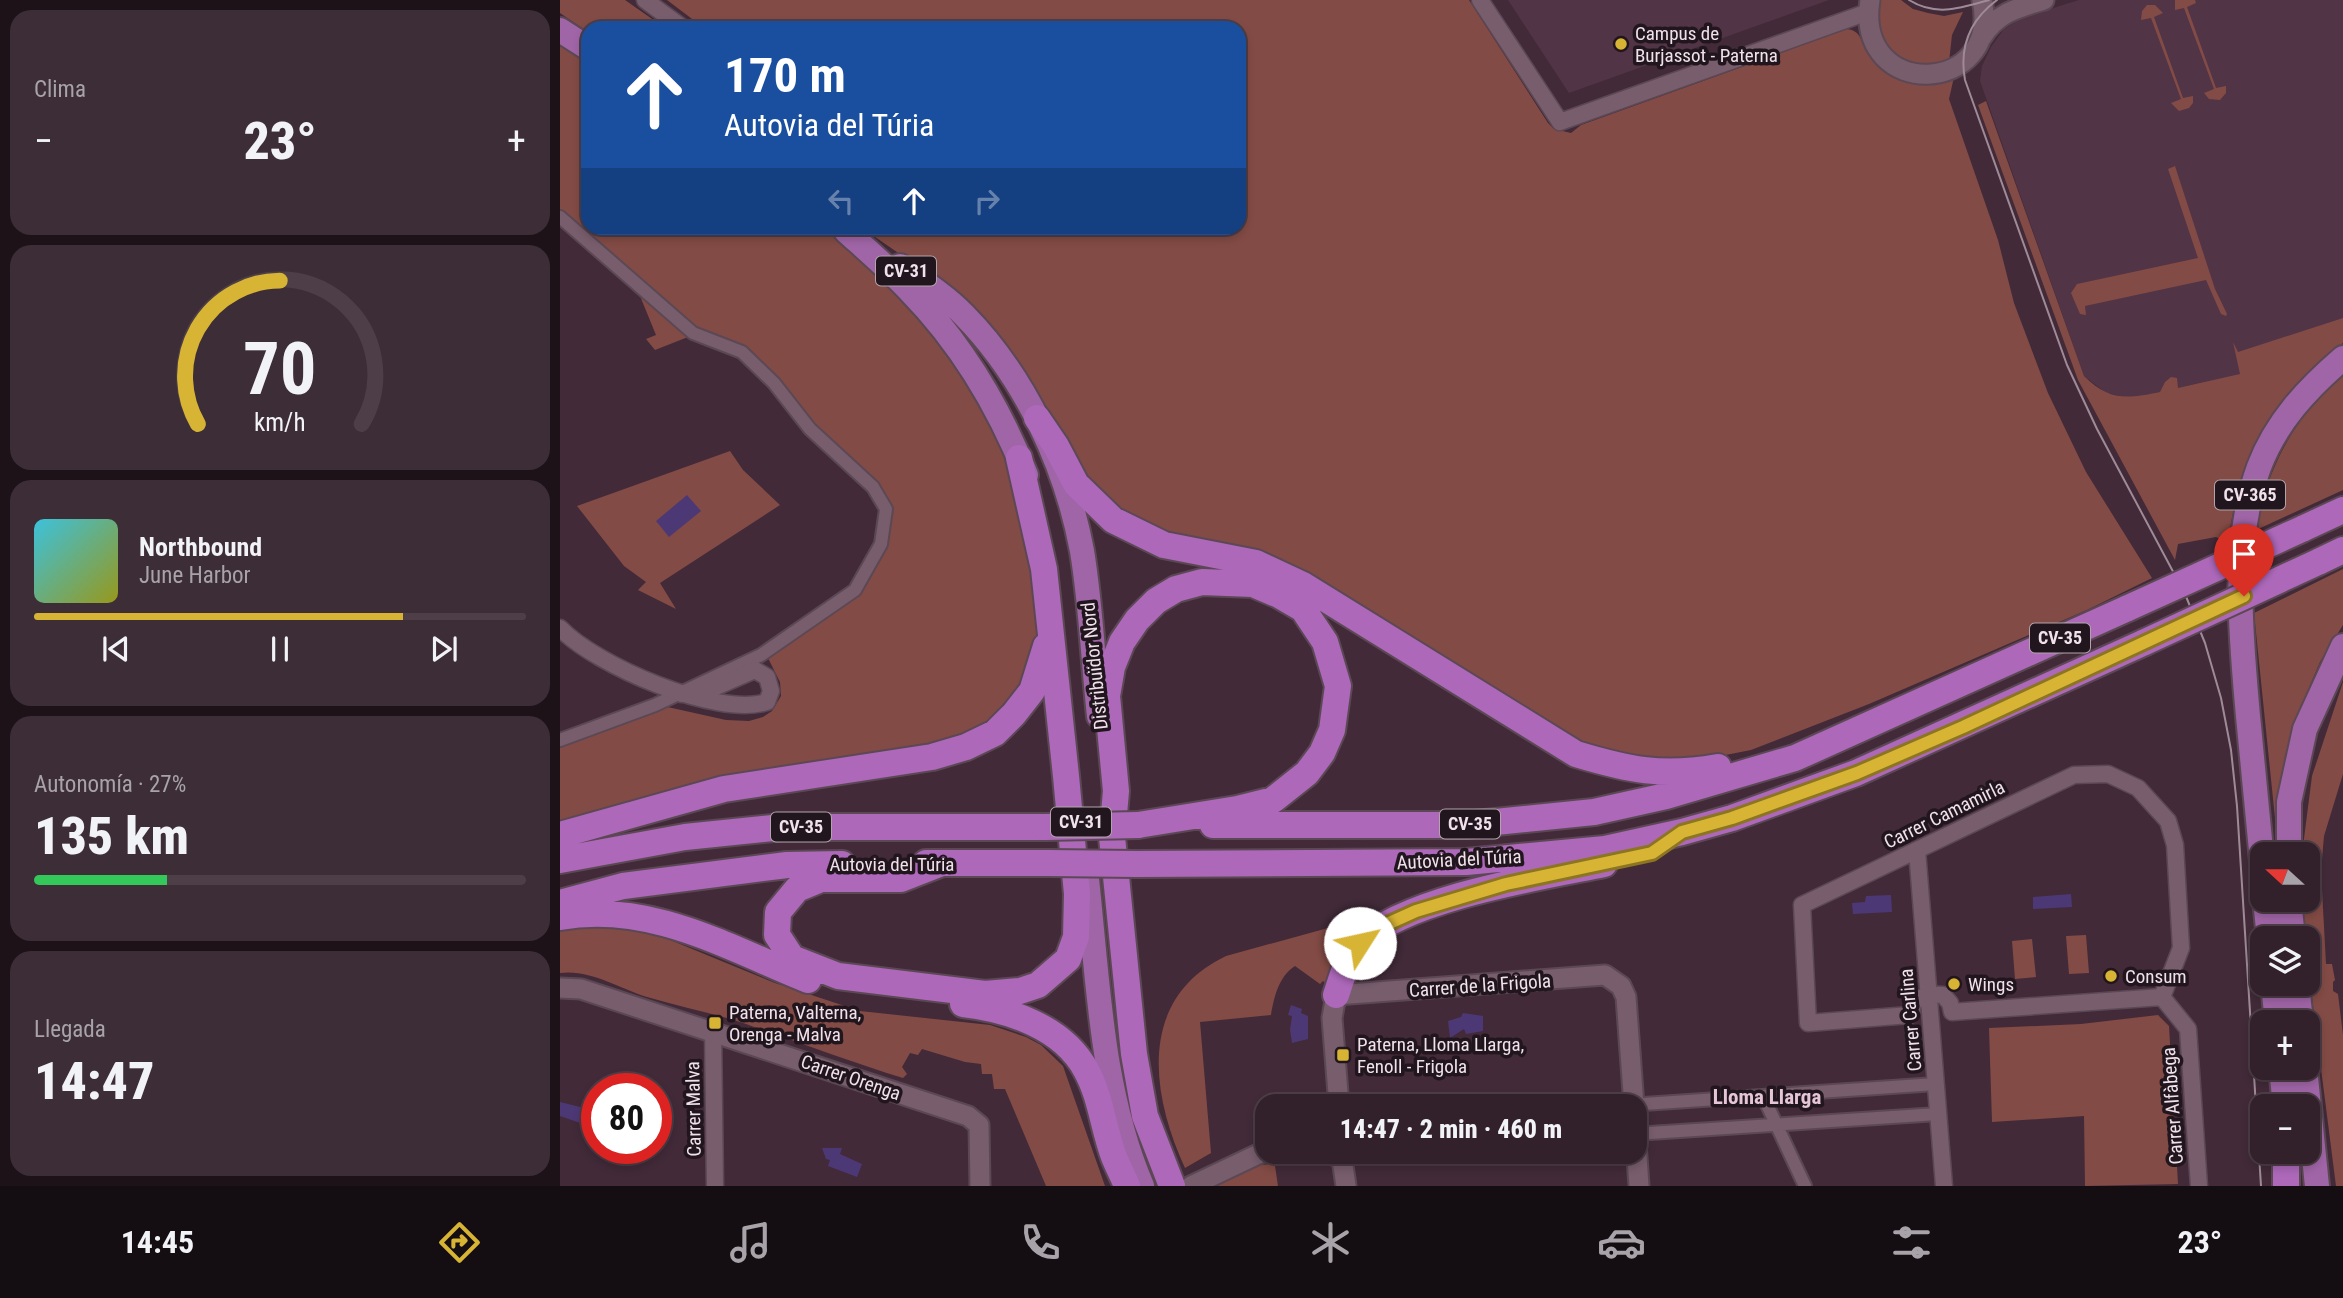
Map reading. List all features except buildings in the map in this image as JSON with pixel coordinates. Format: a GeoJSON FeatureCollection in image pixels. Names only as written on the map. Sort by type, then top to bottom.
{"type":"FeatureCollection","features":[{"type":"Feature","properties":{"kind":"highway"},"geometry":{"type":"LineString","coordinates":[[1037,418],[1056,446],[1076,484],[1113,520],[1164,545],[1256,562],[1303,585],[1576,754],[1624,769],[1674,773],[1716,768],[1760,756],[1795,758]]}},
{"type":"Feature","properties":{"kind":"highway"},"geometry":{"type":"LineString","coordinates":[[942,863],[901,879],[821,879],[797,889],[778,912],[777,935],[792,958],[838,976],[985,994],[1020,991],[1038,985],[1068,958],[1076,937],[1077,894],[1044,569],[1019,458]]}},
{"type":"Feature","properties":{"kind":"highway","name":"Autovia del Túria"},"geometry":{"type":"LineString","coordinates":[[560,860],[685,837],[782,827],[1466,825],[1594,812],[1666,796],[1795,758],[2343,510]]}},
{"type":"Feature","properties":{"kind":"highway","name":"Autovia del Túria"},"geometry":{"type":"LineString","coordinates":[[560,903],[623,886],[787,865],[1466,862],[1605,849],[1732,818],[1857,773],[2343,551]]}},
{"type":"Feature","properties":{"kind":"highway"},"geometry":{"type":"LineString","coordinates":[[1112,837],[1116,791],[1107,696],[1112,667],[1122,642],[1137,620],[1166,595],[1202,582],[1253,584],[1279,594],[1303,609],[1325,642],[1338,685],[1332,730],[1322,753],[1307,773],[1273,800],[1237,809],[1138,825]]}},
{"type":"Feature","properties":{"kind":"highway"},"geometry":{"type":"LineString","coordinates":[[560,835],[724,789],[932,757],[966,747],[995,733],[1032,691],[1041,670],[1050,624]]}},
{"type":"Feature","properties":{"kind":"highway"},"geometry":{"type":"LineString","coordinates":[[1336,995],[1348,962],[1360,943],[1385,925],[1416,911],[1506,884],[1652,853],[1682,832]]}},
{"type":"Feature","properties":{"kind":"highway","name":"Distribuïdor Nord"},"geometry":{"type":"LineString","coordinates":[[1112,837],[1140,1089],[1145,1116],[1172,1186]]}},
{"type":"Feature","properties":{"kind":"highway"},"geometry":{"type":"LineString","coordinates":[[560,917],[601,912],[625,913],[662,921],[831,989],[984,1007],[1041,1026],[1067,1046],[1086,1068],[1100,1102],[1113,1155],[1127,1186]]}},
{"type":"Feature","properties":{"kind":"highway"},"geometry":{"type":"LineString","coordinates":[[2286,1186],[2287,1164]]}},
{"type":"Feature","properties":{"kind":"main road"},"geometry":{"type":"LineString","coordinates":[[560,30],[581,44]]}},
{"type":"Feature","properties":{"kind":"main road","name":"Distribuïdor Nord"},"geometry":{"type":"LineString","coordinates":[[850,235],[910,290],[943,329],[990,398],[1037,501],[1051,551],[1066,660],[1109,1070],[1127,1150],[1142,1186]]}},
{"type":"Feature","properties":{"kind":"main road","name":"Distribuïdor Nord"},"geometry":{"type":"LineString","coordinates":[[853,235],[928,284],[964,314],[1008,368],[1037,418],[1074,518],[1081,549],[1112,837]]}},
{"type":"Feature","properties":{"kind":"main road","name":"CV-365"},"geometry":{"type":"LineString","coordinates":[[2260,842],[2243,663],[2245,518],[2259,467],[2282,422],[2312,386],[2343,358]]}},
{"type":"Feature","properties":{"kind":"main road"},"geometry":{"type":"LineString","coordinates":[[2289,842],[2289,802],[2305,729],[2343,646]]}},
{"type":"Feature","properties":{"kind":"main road"},"geometry":{"type":"LineString","coordinates":[[2306,1080],[2317,1186]]}},
{"type":"Feature","properties":{"kind":"main road"},"geometry":{"type":"LineString","coordinates":[[2290,1164],[2294,1186]]}},
{"type":"Feature","properties":{"kind":"street"},"geometry":{"type":"LineString","coordinates":[[645,0],[674,21]]}},
{"type":"Feature","properties":{"kind":"street"},"geometry":{"type":"LineString","coordinates":[[1480,0],[1560,122],[1870,4],[1870,30],[1882,54],[1902,71],[1938,75],[1955,68],[1974,52],[1989,26],[2005,12],[2043,0]]}},
{"type":"Feature","properties":{"kind":"street"},"geometry":{"type":"LineString","coordinates":[[1981,38],[1985,23],[1982,0]]}},
{"type":"Feature","properties":{"kind":"street"},"geometry":{"type":"LineString","coordinates":[[560,218],[693,333],[742,352],[774,383],[810,429],[873,487],[886,509],[881,544],[855,590],[761,656],[682,694],[560,740]]}},
{"type":"Feature","properties":{"kind":"street"},"geometry":{"type":"LineString","coordinates":[[560,628],[611,662],[682,694],[716,703],[752,707],[767,702],[771,691],[767,677],[755,670],[709,690],[682,694]]}},
{"type":"Feature","properties":{"kind":"street","name":"Carrer Camamirla"},"geometry":{"type":"LineString","coordinates":[[1928,995],[1914,1002],[1910,1015],[1808,1023],[1802,905],[2074,775],[2108,774],[2138,788],[2168,821],[2175,845],[2181,948],[2162,997]]}},
{"type":"Feature","properties":{"kind":"street","name":"Carrer Carlina"},"geometry":{"type":"LineString","coordinates":[[1917,850],[1944,1186]]}},
{"type":"Feature","properties":{"kind":"street","name":"Carrer de la Frigola"},"geometry":{"type":"LineString","coordinates":[[1336,995],[1605,975],[1621,986],[1626,997],[1633,1094]]}},
{"type":"Feature","properties":{"kind":"street","name":"Carrer Orenga"},"geometry":{"type":"LineString","coordinates":[[560,988],[581,989],[968,1116],[979,1125],[981,1186]]}},
{"type":"Feature","properties":{"kind":"street"},"geometry":{"type":"LineString","coordinates":[[1336,995],[1332,1018],[1338,1094]]}},
{"type":"Feature","properties":{"kind":"street"},"geometry":{"type":"LineString","coordinates":[[1928,995],[1943,995],[1950,1003],[1952,1012],[2162,997]]}},
{"type":"Feature","properties":{"kind":"street","name":"Carrer Alfàbega"},"geometry":{"type":"LineString","coordinates":[[2162,997],[2188,1029],[2199,1186]]}},
{"type":"Feature","properties":{"kind":"street","name":"Carrer Malva"},"geometry":{"type":"LineString","coordinates":[[713,1031],[715,1186]]}},
{"type":"Feature","properties":{"kind":"street"},"geometry":{"type":"LineString","coordinates":[[1647,1116],[1763,1096],[1936,1084]]}},
{"type":"Feature","properties":{"kind":"street"},"geometry":{"type":"LineString","coordinates":[[1763,1096],[1805,1186]]}},
{"type":"Feature","properties":{"kind":"street"},"geometry":{"type":"LineString","coordinates":[[1647,1119],[1777,1126],[1938,1114]]}},
{"type":"Feature","properties":{"kind":"street"},"geometry":{"type":"LineString","coordinates":[[1198,1182],[1255,1156]]}},
{"type":"Feature","properties":{"kind":"street"},"geometry":{"type":"LineString","coordinates":[[1343,1164],[1346,1186]]}},
{"type":"Feature","properties":{"kind":"street"},"geometry":{"type":"LineString","coordinates":[[1638,1164],[1639,1186]]}},
{"type":"Feature","properties":{"kind":"shaded area"},"geometry":{"type":"Polygon","coordinates":[[[560,0],[625,0],[655,21],[581,21],[581,27],[560,13],[560,0]]]}},
{"type":"Feature","properties":{"kind":"shaded area"},"geometry":{"type":"Polygon","coordinates":[[[667,0],[1469,0],[1548,123],[1554,129],[1571,133],[1581,125],[1847,29],[1852,30],[1858,34],[1875,63],[1895,78],[1929,84],[1954,77],[1949,99],[1998,240],[2014,303],[2048,393],[2086,472],[2152,578],[2087,610],[1869,704],[1751,750],[1675,765],[1624,762],[1574,741],[1382,623],[1170,537],[1127,516],[1079,469],[1015,360],[942,283],[872,235],[1246,235],[1246,21],[695,21],[667,0]]]}},
{"type":"Feature","properties":{"kind":"shaded area","name":"Campus de Burjassot - Paterna"},"geometry":{"type":"Polygon","coordinates":[[[1508,0],[1829,0],[1569,93],[1508,0]]]}},
{"type":"Feature","properties":{"kind":"shaded area"},"geometry":{"type":"Polygon","coordinates":[[[1876,0],[1901,0],[1913,9],[1944,16],[1963,12],[1952,35],[1949,62],[1913,66],[1885,48],[1874,10],[1876,0]]]}},
{"type":"Feature","properties":{"kind":"shaded area"},"geometry":{"type":"Polygon","coordinates":[[[2079,0],[2343,0],[2343,319],[2257,386],[2130,398],[2106,393],[2084,376],[1980,81],[1982,66],[2004,29],[2021,18],[2079,0]]]}},
{"type":"Feature","properties":{"kind":"shaded area"},"geometry":{"type":"Polygon","coordinates":[[[2175,0],[2195,0],[2196,3],[2187,7],[2216,88],[2226,86],[2226,93],[2220,100],[2209,99],[2204,93],[2214,89],[2184,8],[2175,10],[2175,0]]]}},
{"type":"Feature","properties":{"kind":"shaded area"},"geometry":{"type":"Polygon","coordinates":[[[2147,5],[2155,5],[2163,13],[2154,17],[2183,98],[2193,96],[2193,103],[2189,108],[2179,111],[2171,103],[2181,99],[2151,18],[2141,20],[2142,11],[2147,5]]]}},
{"type":"Feature","properties":{"kind":"shaded area"},"geometry":{"type":"Polygon","coordinates":[[[560,40],[581,53],[581,233],[560,214],[560,40]]]}},
{"type":"Feature","properties":{"kind":"shaded area"},"geometry":{"type":"Polygon","coordinates":[[[1986,101],[2084,376],[2102,390],[2119,396],[2138,396],[2160,392],[2171,377],[2177,378],[2178,388],[2240,374],[2233,342],[2238,352],[2343,318],[2343,343],[2298,383],[2264,430],[2241,484],[2228,543],[2216,537],[2178,544],[2175,560],[2078,380],[1978,105],[1986,101]]]}},
{"type":"Feature","properties":{"kind":"shaded area"},"geometry":{"type":"Polygon","coordinates":[[[2175,166],[2226,316],[2221,314],[2206,280],[2085,306],[2086,315],[2080,314],[2071,293],[2077,284],[2198,258],[2168,169],[2175,166]]]}},
{"type":"Feature","properties":{"kind":"shaded area"},"geometry":{"type":"Polygon","coordinates":[[[583,235],[835,235],[854,249],[930,327],[973,385],[1026,498],[1042,634],[1035,667],[991,723],[959,740],[560,826],[560,743],[663,706],[726,720],[749,721],[763,717],[772,711],[781,696],[780,682],[767,656],[846,603],[874,567],[883,498],[810,425],[770,375],[690,331],[583,235]]]}},
{"type":"Feature","properties":{"kind":"shaded area"},"geometry":{"type":"Polygon","coordinates":[[[640,296],[688,337],[655,350],[646,339],[656,335],[640,296]]]}},
{"type":"Feature","properties":{"kind":"shaded area"},"geometry":{"type":"Polygon","coordinates":[[[2343,374],[2343,490],[2254,531],[2267,485],[2285,445],[2310,409],[2343,374]]]}},
{"type":"Feature","properties":{"kind":"shaded area"},"geometry":{"type":"Polygon","coordinates":[[[730,451],[743,470],[780,505],[660,583],[676,609],[638,590],[646,582],[624,566],[577,506],[730,451]]]}},
{"type":"Feature","properties":{"kind":"shaded area"},"geometry":{"type":"Polygon","coordinates":[[[687,495],[701,511],[669,537],[656,521],[687,495]]]}},
{"type":"Feature","properties":{"kind":"shaded area"},"geometry":{"type":"Polygon","coordinates":[[[2343,569],[2343,625],[2320,662],[2299,711],[2285,756],[2275,818],[2254,613],[2343,569]]]}},
{"type":"Feature","properties":{"kind":"shaded area"},"geometry":{"type":"Polygon","coordinates":[[[2343,682],[2343,774],[2324,836],[2321,871],[2326,964],[2332,964],[2335,980],[2333,991],[2338,994],[2343,1035],[2343,1186],[2336,1186],[2320,1060],[2320,1010],[2314,1010],[2312,996],[2320,996],[2320,926],[2304,926],[2303,912],[2320,912],[2320,842],[2304,842],[2312,776],[2343,682]]]}},
{"type":"Feature","properties":{"kind":"shaded area"},"geometry":{"type":"Polygon","coordinates":[[[2071,894],[2072,907],[2033,909],[2033,897],[2071,894]]]}},
{"type":"Feature","properties":{"kind":"shaded area"},"geometry":{"type":"Polygon","coordinates":[[[1891,895],[1892,912],[1853,914],[1852,903],[1865,902],[1866,896],[1891,895]]]}},
{"type":"Feature","properties":{"kind":"shaded area"},"geometry":{"type":"Polygon","coordinates":[[[1357,920],[1358,926],[1333,961],[1327,984],[1323,981],[1320,984],[1295,966],[1281,981],[1271,1015],[1200,1022],[1211,1153],[1185,1168],[1164,1109],[1159,1079],[1159,1049],[1165,1021],[1178,996],[1198,974],[1226,956],[1357,920]]]}},
{"type":"Feature","properties":{"kind":"shaded area"},"geometry":{"type":"Polygon","coordinates":[[[589,923],[620,926],[663,937],[775,983],[860,1011],[990,1025],[1026,1037],[1041,1045],[1063,1066],[1105,1186],[1046,1186],[1005,1089],[994,1089],[992,1074],[982,1074],[981,1064],[922,1049],[918,1055],[910,1053],[902,1067],[907,1074],[903,1078],[734,1020],[647,997],[593,976],[560,973],[560,929],[589,923]]]}},
{"type":"Feature","properties":{"kind":"shaded area"},"geometry":{"type":"Polygon","coordinates":[[[2086,935],[2089,973],[2069,974],[2066,936],[2086,935]]]}},
{"type":"Feature","properties":{"kind":"shaded area"},"geometry":{"type":"Polygon","coordinates":[[[2032,939],[2036,977],[2015,979],[2012,941],[2032,939]]]}},
{"type":"Feature","properties":{"kind":"shaded area"},"geometry":{"type":"Polygon","coordinates":[[[1291,1005],[1302,1009],[1301,1013],[1308,1016],[1308,1039],[1292,1043],[1292,1016],[1288,1015],[1291,1005]]]}},
{"type":"Feature","properties":{"kind":"shaded area"},"geometry":{"type":"Polygon","coordinates":[[[1463,1013],[1483,1016],[1483,1031],[1466,1034],[1464,1029],[1450,1038],[1448,1021],[1461,1017],[1463,1013]]]}},
{"type":"Feature","properties":{"kind":"shaded area"},"geometry":{"type":"Polygon","coordinates":[[[2158,1015],[2169,1026],[2178,1184],[2085,1186],[2084,1116],[1992,1122],[1989,1028],[2081,1024],[2158,1015]]]}},
{"type":"Feature","properties":{"kind":"shaded area"},"geometry":{"type":"Polygon","coordinates":[[[560,1102],[581,1107],[581,1123],[560,1116],[560,1102]]]}},
{"type":"Feature","properties":{"kind":"shaded area"},"geometry":{"type":"Polygon","coordinates":[[[822,1148],[842,1148],[840,1154],[862,1164],[857,1177],[828,1166],[830,1160],[826,1159],[822,1148]]]}},
{"type":"Feature","properties":{"kind":"shaded area"},"geometry":{"type":"Polygon","coordinates":[[[1252,1166],[1275,1166],[1278,1186],[1213,1186],[1252,1166]]]}},
{"type":"Feature","properties":{"kind":"tram line"},"geometry":{"type":"LineString","coordinates":[[1909,0],[1939,10],[1989,0]]}},
{"type":"Feature","properties":{"kind":"tram line"},"geometry":{"type":"LineString","coordinates":[[1997,0],[1973,25],[1965,45],[1965,80],[2067,365],[2097,429],[2185,594],[2205,643],[2221,698],[2231,750],[2237,806],[2261,1186]]}},
{"type":"Feature","properties":{"kind":"place","name":"Campus de Burjassot - Paterna"},"geometry":{"type":"Point","coordinates":[1621,44]}},
{"type":"Feature","properties":{"kind":"place","name":"Consum"},"geometry":{"type":"Point","coordinates":[2111,976]}},
{"type":"Feature","properties":{"kind":"place","name":"Wings"},"geometry":{"type":"Point","coordinates":[1954,984]}},
{"type":"Feature","properties":{"kind":"place","name":"Paterna, Valterna, Orenga - Malva"},"geometry":{"type":"Point","coordinates":[715,1023]}},
{"type":"Feature","properties":{"kind":"place","name":"Paterna, Lloma Llarga, Fenoll - Frigola"},"geometry":{"type":"Point","coordinates":[1343,1055]}},
{"type":"Feature","properties":{"kind":"district","name":"Lloma Llarga"},"geometry":{"type":"Point","coordinates":[1767,1097]}},
{"type":"Feature","properties":{"kind":"route"},"geometry":{"type":"LineString","coordinates":[[1360,943],[1385,925],[1416,911],[1506,884],[1652,853],[1682,832],[1786,800],[1857,773],[1963,727],[2244,596]]}}]}
